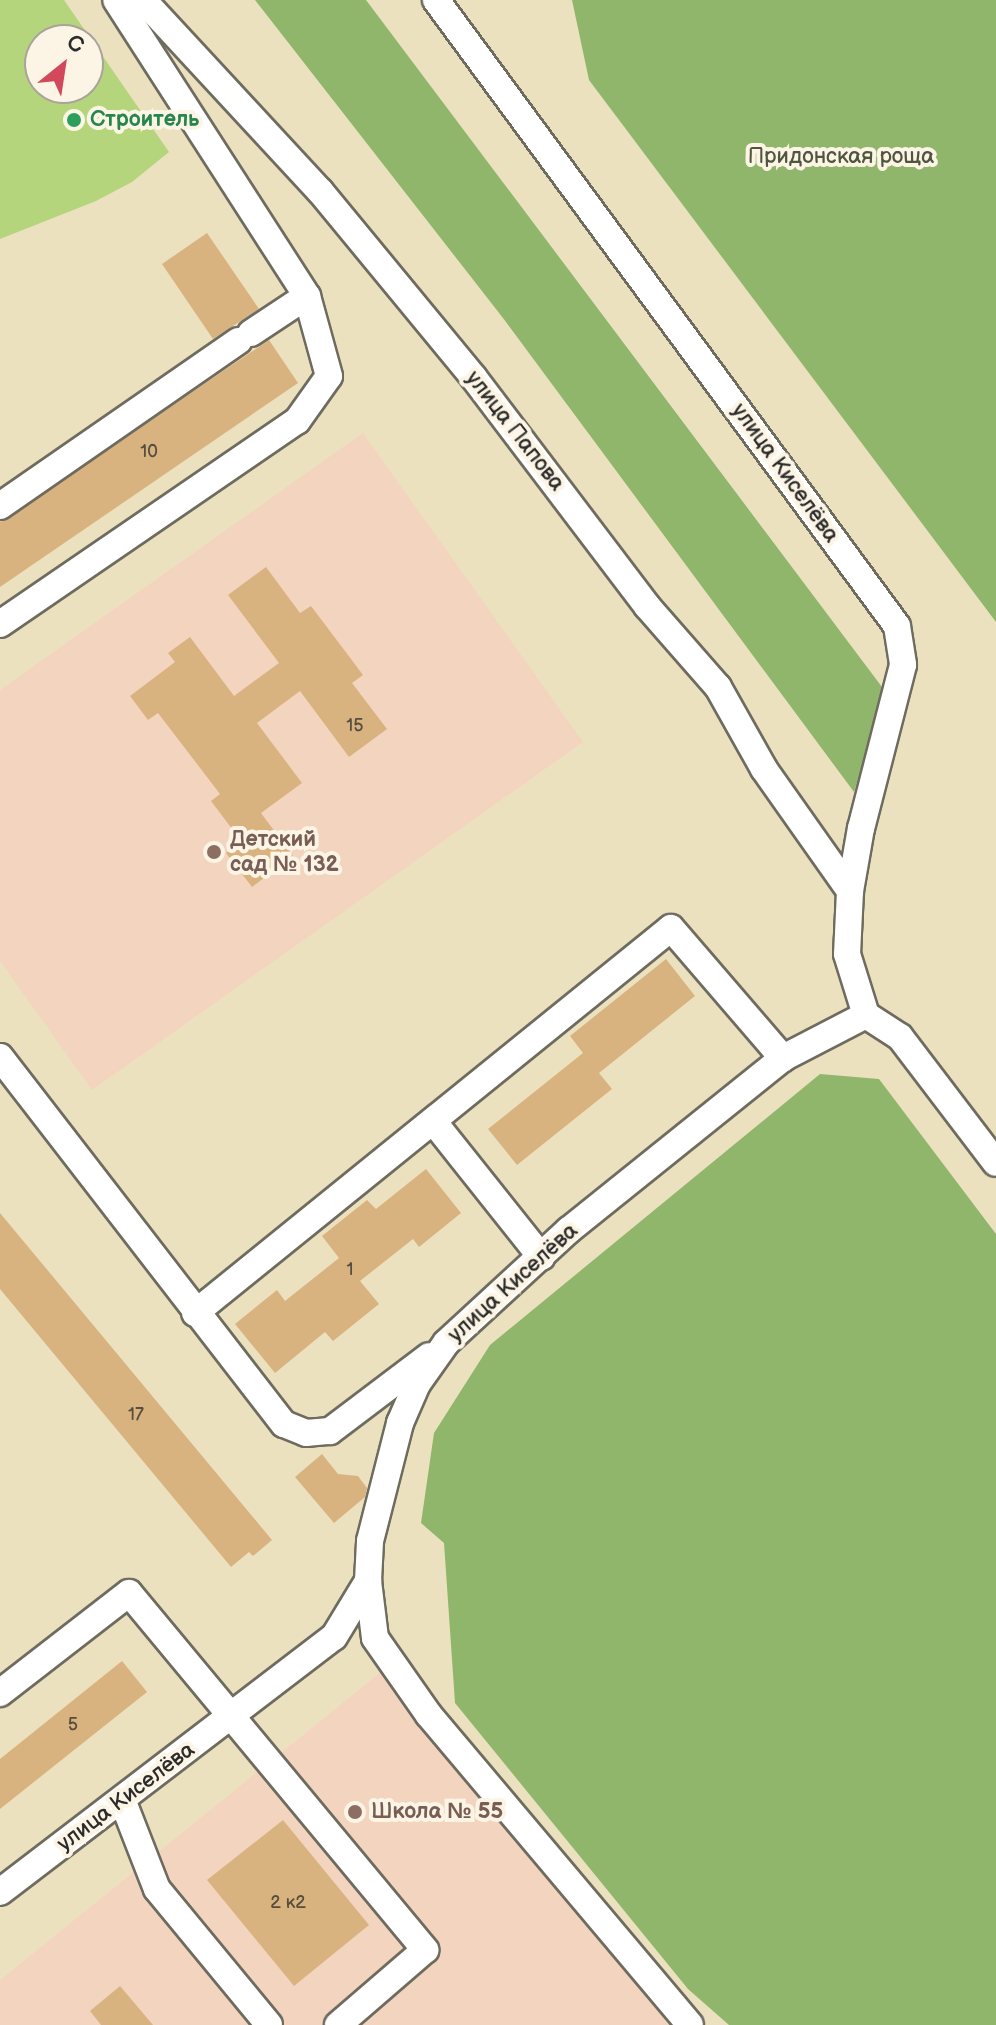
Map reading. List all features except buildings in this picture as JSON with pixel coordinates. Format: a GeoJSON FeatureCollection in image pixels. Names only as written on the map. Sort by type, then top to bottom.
{"type":"FeatureCollection","features":[{"type":"Feature","properties":{"kind":"street"},"geometry":{"type":"LineString","coordinates":[[0,624],[297,421],[329,376],[307,296],[116,0]]}},
{"type":"Feature","properties":{"kind":"street","name":"улица Папова"},"geometry":{"type":"LineString","coordinates":[[143,0],[320,191],[474,378],[647,606],[718,687],[764,769],[850,891]]}},
{"type":"Feature","properties":{"kind":"street","name":"улица Киселёва"},"geometry":{"type":"LineString","coordinates":[[0,1892],[123,1802],[334,1637],[368,1581],[370,1541],[400,1423],[417,1384],[446,1343],[541,1257],[783,1058],[866,1015],[847,954],[850,891],[903,665],[897,626],[436,0]]}},
{"type":"Feature","properties":{"kind":"street"},"geometry":{"type":"LineString","coordinates":[[0,506],[307,296]]}},
{"type":"Feature","properties":{"kind":"street"},"geometry":{"type":"LineString","coordinates":[[195,1313],[671,928],[783,1058]]}},
{"type":"Feature","properties":{"kind":"street"},"geometry":{"type":"LineString","coordinates":[[866,1015],[900,1037],[996,1163]]}},
{"type":"Feature","properties":{"kind":"street"},"geometry":{"type":"LineString","coordinates":[[0,1057],[195,1313],[284,1424],[306,1433],[330,1431],[446,1343]]}},
{"type":"Feature","properties":{"kind":"street"},"geometry":{"type":"LineString","coordinates":[[433,1121],[541,1257]]}},
{"type":"Feature","properties":{"kind":"street"},"geometry":{"type":"LineString","coordinates":[[368,1581],[375,1638],[429,1715],[690,2025]]}},
{"type":"Feature","properties":{"kind":"street"},"geometry":{"type":"LineString","coordinates":[[0,1693],[129,1593],[425,1950],[338,2025]]}},
{"type":"Feature","properties":{"kind":"street"},"geometry":{"type":"LineString","coordinates":[[123,1802],[157,1889],[269,2025]]}},
{"type":"Feature","properties":{"kind":"shaded area","name":"Детский сад № 132"},"geometry":{"type":"Polygon","coordinates":[[[363,433],[583,742],[92,1090],[0,961],[0,690],[363,433]]]}},
{"type":"Feature","properties":{"kind":"shaded area","name":"Школа № 55"},"geometry":{"type":"Polygon","coordinates":[[[381,1672],[682,2025],[0,2025],[0,1980],[381,1672]]]}},
{"type":"Feature","properties":{"kind":"green space","name":"Строитель"},"geometry":{"type":"Polygon","coordinates":[[[0,0],[64,0],[81,24],[24,24],[24,104],[104,104],[104,58],[169,152],[132,182],[96,201],[0,239],[0,0]]]}},
{"type":"Feature","properties":{"kind":"green space"},"geometry":{"type":"Polygon","coordinates":[[[255,0],[366,0],[885,691],[854,792],[503,318],[255,0]]]}},
{"type":"Feature","properties":{"kind":"green space","name":"Придонская роща"},"geometry":{"type":"Polygon","coordinates":[[[572,0],[996,0],[996,622],[589,80],[572,0]]]}},
{"type":"Feature","properties":{"kind":"green space"},"geometry":{"type":"Polygon","coordinates":[[[820,1074],[879,1079],[996,1234],[996,2025],[729,2025],[688,1989],[455,1703],[444,1543],[421,1523],[434,1433],[490,1345],[820,1074]]]}},
{"type":"Feature","properties":{"kind":"place","name":"Строитель"},"geometry":{"type":"Point","coordinates":[74,120]}},
{"type":"Feature","properties":{"kind":"place","name":"Детский сад № 132"},"geometry":{"type":"Point","coordinates":[214,852]}},
{"type":"Feature","properties":{"kind":"place","name":"Школа № 55"},"geometry":{"type":"Point","coordinates":[355,1812]}}]}
